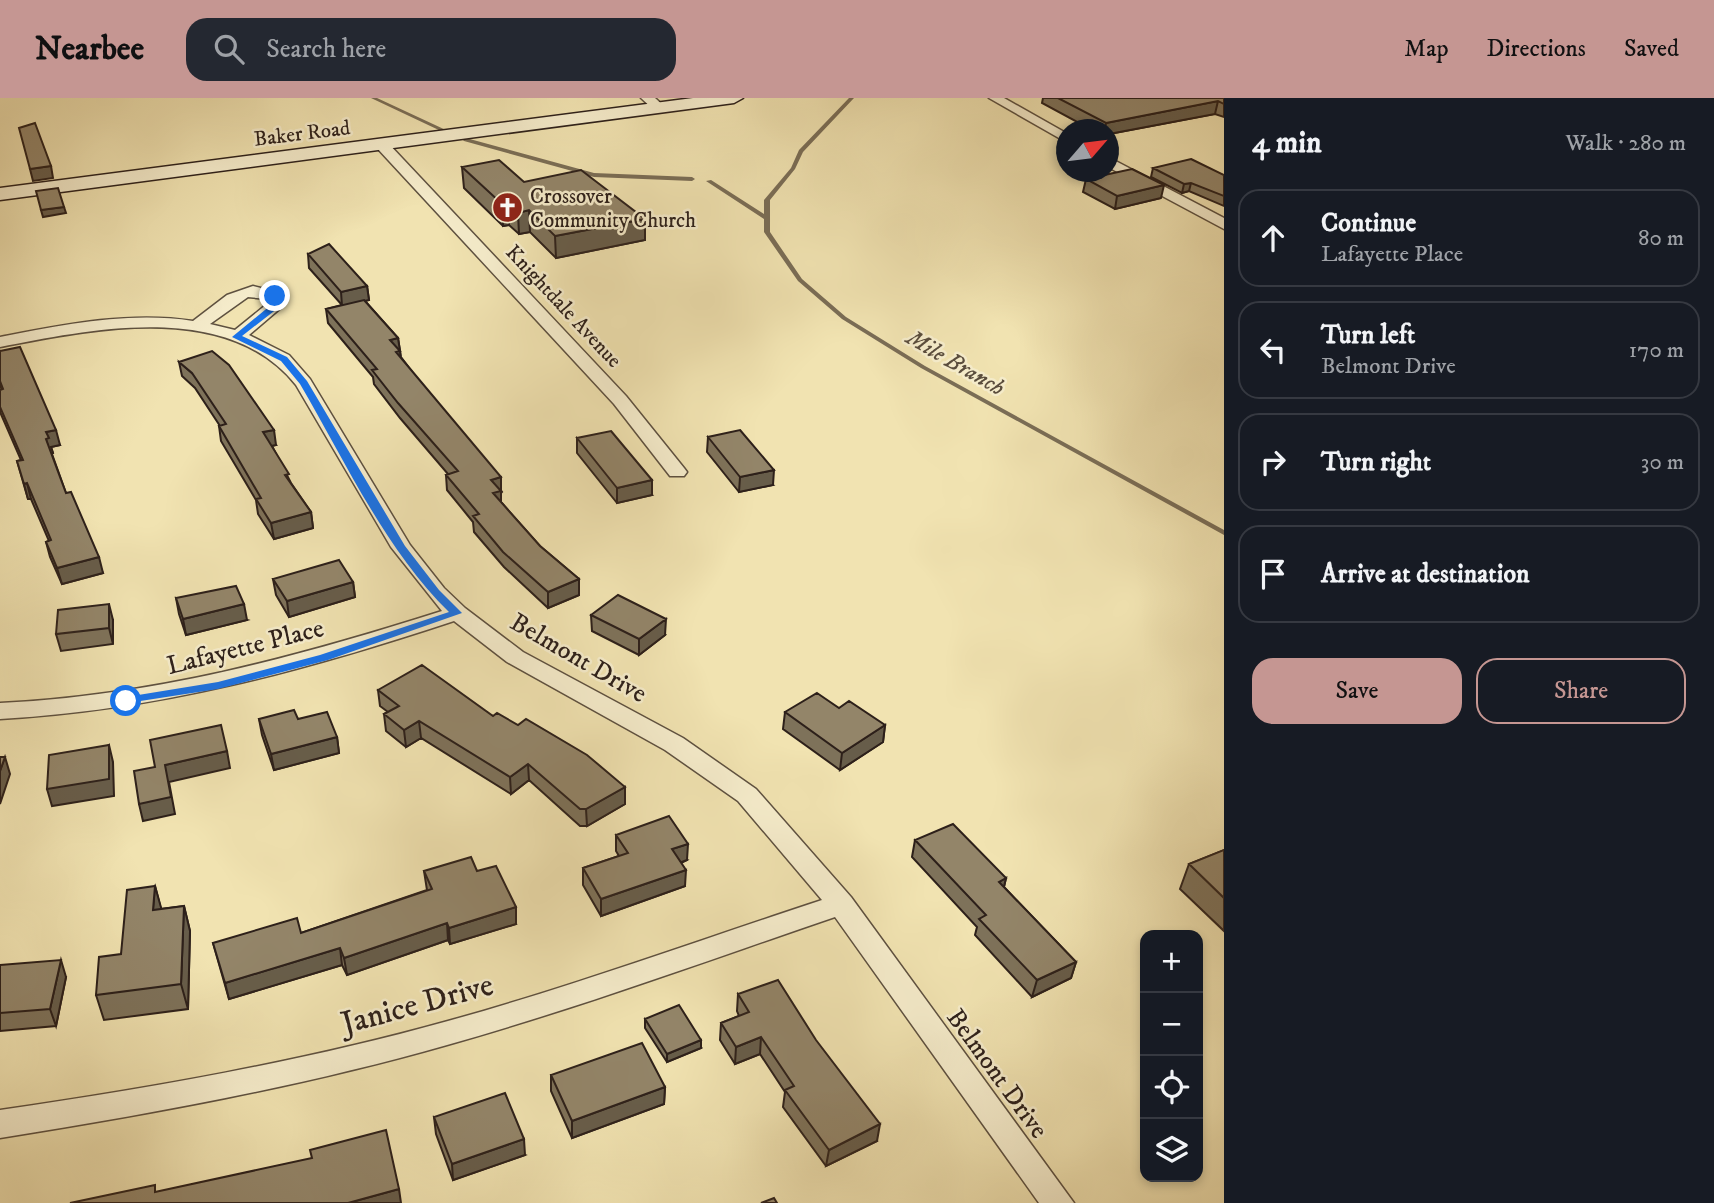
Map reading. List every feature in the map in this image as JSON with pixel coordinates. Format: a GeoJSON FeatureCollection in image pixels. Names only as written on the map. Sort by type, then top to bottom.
{"type":"FeatureCollection","features":[{"type":"Feature","properties":{"kind":"street","name":"Baker Road"},"geometry":{"type":"LineString","coordinates":[[0,194],[383,145],[653,103],[734,98]]}},
{"type":"Feature","properties":{"kind":"street"},"geometry":{"type":"LineString","coordinates":[[995,98],[1056,132]]}},
{"type":"Feature","properties":{"kind":"street","name":"Knightdale Avenue"},"geometry":{"type":"LineString","coordinates":[[383,145],[620,400],[677,472]]}},
{"type":"Feature","properties":{"kind":"street"},"geometry":{"type":"LineString","coordinates":[[1119,167],[1224,225]]}},
{"type":"Feature","properties":{"kind":"street"},"geometry":{"type":"LineString","coordinates":[[196,327],[233,298],[268,292],[275,296],[275,306],[236,337]]}},
{"type":"Feature","properties":{"kind":"street","name":"Belmont Drive"},"geometry":{"type":"LineString","coordinates":[[0,342],[114,324],[148,322],[196,327],[236,337],[284,359],[304,383],[401,547],[436,593],[457,613],[515,657],[674,744],[747,795],[841,904],[1058,1203]]}},
{"type":"Feature","properties":{"kind":"street","name":"Lafayette Place"},"geometry":{"type":"LineString","coordinates":[[0,710],[50,709],[126,701],[218,685],[324,657],[457,613]]}},
{"type":"Feature","properties":{"kind":"street","name":"Janice Drive"},"geometry":{"type":"LineString","coordinates":[[0,1124],[145,1103],[387,1047],[508,1015],[841,904]]}},
{"type":"Feature","properties":{"kind":"building"},"geometry":{"type":"Polygon","coordinates":[[[1058,98],[1224,98],[1224,104],[1218,101],[1119,120],[1098,119],[1058,98]]]}},
{"type":"Feature","properties":{"kind":"building"},"geometry":{"type":"Polygon","coordinates":[[[35,123],[51,166],[30,169],[19,128],[35,123]]]}},
{"type":"Feature","properties":{"kind":"building"},"geometry":{"type":"Polygon","coordinates":[[[1191,159],[1224,175],[1224,196],[1191,183],[1184,184],[1153,168],[1191,159]]]}},
{"type":"Feature","properties":{"kind":"building"},"geometry":{"type":"Polygon","coordinates":[[[499,160],[524,182],[581,170],[645,219],[555,236],[529,210],[518,213],[508,203],[502,204],[462,167],[499,160]]]}},
{"type":"Feature","properties":{"kind":"building"},"geometry":{"type":"Polygon","coordinates":[[[1132,169],[1164,185],[1117,196],[1091,182],[1119,182],[1119,172],[1132,169]]]}},
{"type":"Feature","properties":{"kind":"building"},"geometry":{"type":"Polygon","coordinates":[[[58,188],[64,207],[41,210],[36,191],[58,188]]]}},
{"type":"Feature","properties":{"kind":"building"},"geometry":{"type":"Polygon","coordinates":[[[329,244],[367,286],[341,292],[308,254],[329,244]]]}},
{"type":"Feature","properties":{"kind":"building"},"geometry":{"type":"Polygon","coordinates":[[[364,300],[398,338],[390,340],[400,351],[396,352],[501,477],[491,480],[501,491],[493,493],[540,546],[579,579],[548,592],[503,552],[473,516],[479,514],[446,475],[458,471],[398,403],[372,370],[377,369],[326,309],[364,300]]]}},
{"type":"Feature","properties":{"kind":"building"},"geometry":{"type":"Polygon","coordinates":[[[20,347],[56,430],[46,432],[49,438],[46,439],[66,493],[71,492],[99,557],[57,568],[46,542],[51,540],[27,483],[24,484],[17,461],[23,460],[0,407],[0,390],[3,389],[0,381],[0,351],[20,347]]]}},
{"type":"Feature","properties":{"kind":"building"},"geometry":{"type":"Polygon","coordinates":[[[212,351],[229,365],[274,430],[263,432],[289,474],[285,475],[311,512],[271,523],[256,499],[261,498],[219,426],[226,424],[192,373],[179,362],[212,351]]]}},
{"type":"Feature","properties":{"kind":"building"},"geometry":{"type":"Polygon","coordinates":[[[740,430],[774,470],[740,477],[708,437],[740,430]]]}},
{"type":"Feature","properties":{"kind":"building"},"geometry":{"type":"Polygon","coordinates":[[[611,431],[652,480],[617,488],[577,438],[611,431]]]}},
{"type":"Feature","properties":{"kind":"building"},"geometry":{"type":"Polygon","coordinates":[[[339,560],[353,582],[287,601],[273,579],[339,560]]]}},
{"type":"Feature","properties":{"kind":"building"},"geometry":{"type":"Polygon","coordinates":[[[236,586],[244,604],[183,619],[176,598],[236,586]]]}},
{"type":"Feature","properties":{"kind":"building"},"geometry":{"type":"Polygon","coordinates":[[[618,595],[666,619],[639,639],[591,615],[618,595]]]}},
{"type":"Feature","properties":{"kind":"building"},"geometry":{"type":"Polygon","coordinates":[[[109,604],[109,628],[56,634],[58,610],[109,604]]]}},
{"type":"Feature","properties":{"kind":"building"},"geometry":{"type":"Polygon","coordinates":[[[422,665],[493,716],[497,713],[518,725],[526,719],[587,755],[625,787],[586,809],[580,809],[528,764],[510,777],[419,721],[404,730],[384,714],[399,706],[378,690],[422,665]]]}},
{"type":"Feature","properties":{"kind":"building"},"geometry":{"type":"Polygon","coordinates":[[[817,693],[839,708],[849,701],[885,725],[842,753],[785,712],[817,693]]]}},
{"type":"Feature","properties":{"kind":"building"},"geometry":{"type":"Polygon","coordinates":[[[294,710],[298,719],[327,712],[337,737],[271,754],[259,719],[294,710]]]}},
{"type":"Feature","properties":{"kind":"building"},"geometry":{"type":"Polygon","coordinates":[[[221,725],[227,751],[165,765],[171,797],[139,804],[134,771],[155,767],[150,740],[221,725]]]}},
{"type":"Feature","properties":{"kind":"building"},"geometry":{"type":"Polygon","coordinates":[[[109,745],[109,779],[47,789],[49,755],[109,745]]]}},
{"type":"Feature","properties":{"kind":"building"},"geometry":{"type":"Polygon","coordinates":[[[0,757],[5,757],[0,771],[0,757]]]}},
{"type":"Feature","properties":{"kind":"building"},"geometry":{"type":"Polygon","coordinates":[[[669,816],[688,844],[672,849],[686,870],[601,899],[583,868],[628,853],[616,835],[669,816]]]}},
{"type":"Feature","properties":{"kind":"building"},"geometry":{"type":"Polygon","coordinates":[[[953,824],[1006,878],[999,882],[1076,962],[1037,980],[979,919],[986,915],[915,840],[953,824]]]}},
{"type":"Feature","properties":{"kind":"building"},"geometry":{"type":"Polygon","coordinates":[[[1224,850],[1224,898],[1189,864],[1224,850]]]}},
{"type":"Feature","properties":{"kind":"building"},"geometry":{"type":"Polygon","coordinates":[[[471,857],[477,871],[496,866],[516,907],[449,928],[447,923],[344,958],[340,948],[225,983],[213,943],[297,918],[301,933],[432,889],[424,871],[471,857]]]}},
{"type":"Feature","properties":{"kind":"building"},"geometry":{"type":"Polygon","coordinates":[[[155,886],[153,910],[184,906],[181,984],[96,995],[99,957],[121,954],[127,890],[155,886]]]}},
{"type":"Feature","properties":{"kind":"building"},"geometry":{"type":"Polygon","coordinates":[[[61,960],[50,1009],[0,1013],[0,965],[61,960]]]}},
{"type":"Feature","properties":{"kind":"building"},"geometry":{"type":"Polygon","coordinates":[[[778,980],[816,1040],[880,1124],[829,1150],[785,1090],[794,1086],[761,1037],[736,1047],[721,1023],[749,1012],[738,994],[778,980]]]}},
{"type":"Feature","properties":{"kind":"building"},"geometry":{"type":"Polygon","coordinates":[[[679,1005],[701,1040],[667,1054],[645,1019],[679,1005]]]}},
{"type":"Feature","properties":{"kind":"building"},"geometry":{"type":"Polygon","coordinates":[[[642,1043],[665,1087],[572,1121],[551,1075],[642,1043]]]}},
{"type":"Feature","properties":{"kind":"building"},"geometry":{"type":"Polygon","coordinates":[[[505,1093],[524,1139],[452,1164],[434,1117],[505,1093]]]}},
{"type":"Feature","properties":{"kind":"building"},"geometry":{"type":"Polygon","coordinates":[[[386,1130],[399,1189],[348,1203],[70,1203],[155,1185],[155,1192],[312,1158],[310,1150],[386,1130]]]}},
{"type":"Feature","properties":{"kind":"building"},"geometry":{"type":"Polygon","coordinates":[[[774,1198],[777,1203],[761,1203],[774,1198]]]}},
{"type":"Feature","properties":{"kind":"waterway","name":"Mile Branch"},"geometry":{"type":"LineString","coordinates":[[373,98],[445,131]]}},
{"type":"Feature","properties":{"kind":"waterway","name":"Mile Branch"},"geometry":{"type":"LineString","coordinates":[[852,98],[801,151],[793,168],[767,200],[767,232],[800,280],[844,318],[923,367],[1224,533]]}},
{"type":"Feature","properties":{"kind":"waterway","name":"Mile Branch"},"geometry":{"type":"LineString","coordinates":[[466,140],[594,175],[692,179]]}},
{"type":"Feature","properties":{"kind":"waterway","name":"Mile Branch"},"geometry":{"type":"LineString","coordinates":[[709,181],[765,217]]}},
{"type":"Feature","properties":{"kind":"place","name":"Crossover Community Church"},"geometry":{"type":"Point","coordinates":[507,208]}},
{"type":"Feature","properties":{"kind":"route"},"geometry":{"type":"LineString","coordinates":[[126,701],[218,685],[324,657],[457,613],[436,593],[401,547],[304,383],[284,359],[261,346],[236,337],[275,306],[275,296]]}}]}
